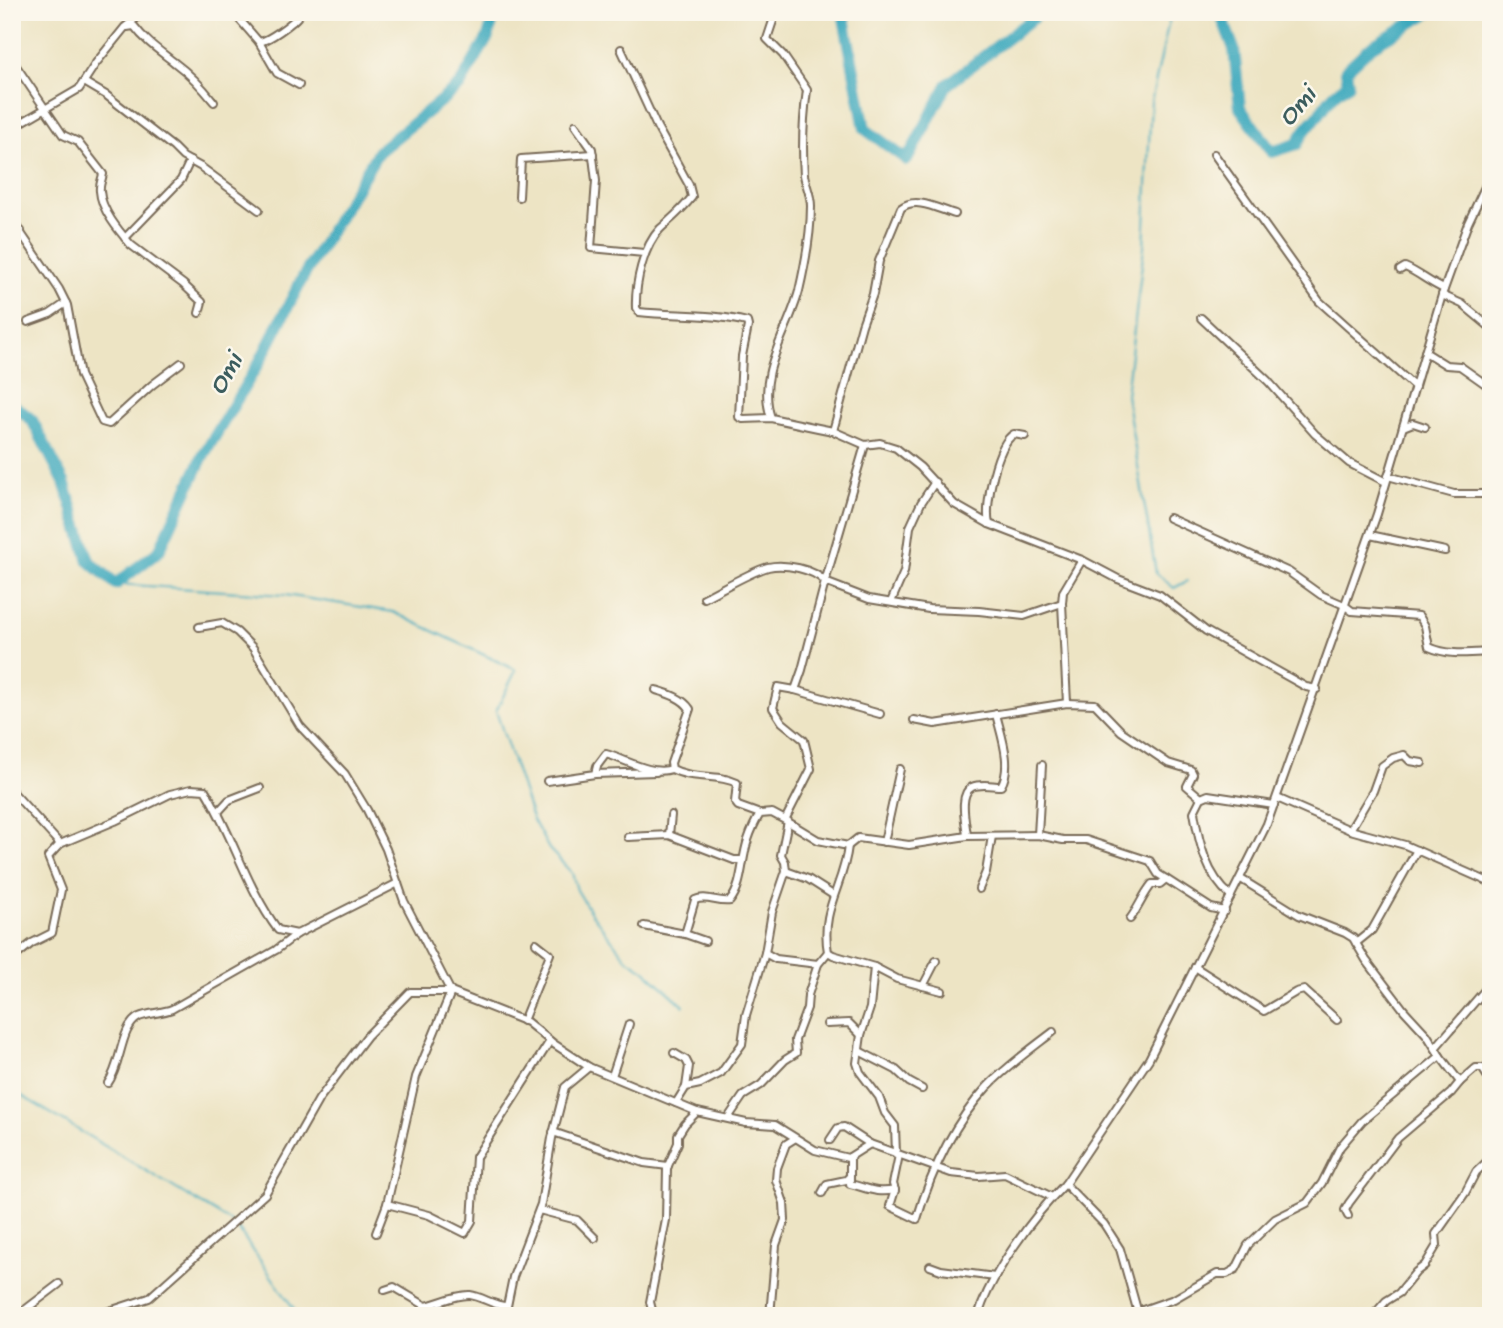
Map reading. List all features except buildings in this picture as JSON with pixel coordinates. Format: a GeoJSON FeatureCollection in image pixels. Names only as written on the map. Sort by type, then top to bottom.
{"type":"FeatureCollection","features":[{"type":"Feature","properties":{"kind":"street"},"geometry":{"type":"LineString","coordinates":[[12,128],[79,89],[125,27],[144,12]]}},
{"type":"Feature","properties":{"kind":"street"},"geometry":{"type":"LineString","coordinates":[[233,12],[259,42],[277,73],[299,85]]}},
{"type":"Feature","properties":{"kind":"street"},"geometry":{"type":"LineString","coordinates":[[771,418],[767,393],[770,373],[779,339],[799,290],[811,205],[805,179],[802,125],[807,90],[783,55],[767,39],[776,12]]}},
{"type":"Feature","properties":{"kind":"street"},"geometry":{"type":"LineString","coordinates":[[259,42],[268,41],[282,27],[292,24],[299,15]]}},
{"type":"Feature","properties":{"kind":"street"},"geometry":{"type":"LineString","coordinates":[[125,27],[134,26],[156,50],[199,83],[215,102]]}},
{"type":"Feature","properties":{"kind":"street"},"geometry":{"type":"LineString","coordinates":[[621,49],[657,127],[689,184],[692,197],[679,214],[659,231],[644,253],[636,308],[639,312],[707,315],[747,322],[742,356],[739,417],[771,418],[833,431],[865,445],[880,443],[896,448],[935,482],[954,503],[989,524],[1083,560],[1118,579],[1160,596],[1206,631],[1306,687],[1317,689]]}},
{"type":"Feature","properties":{"kind":"street"},"geometry":{"type":"LineString","coordinates":[[12,60],[64,135],[78,142],[103,174],[100,191],[108,212],[125,238],[202,302],[199,313]]}},
{"type":"Feature","properties":{"kind":"street"},"geometry":{"type":"LineString","coordinates":[[84,82],[106,95],[190,161],[259,210]]}},
{"type":"Feature","properties":{"kind":"street"},"geometry":{"type":"LineString","coordinates":[[575,125],[593,154],[596,181],[591,248],[644,253]]}},
{"type":"Feature","properties":{"kind":"street"},"geometry":{"type":"LineString","coordinates":[[519,197],[521,159],[593,154]]}},
{"type":"Feature","properties":{"kind":"street"},"geometry":{"type":"LineString","coordinates":[[1214,154],[1319,301],[1415,387]]}},
{"type":"Feature","properties":{"kind":"street"},"geometry":{"type":"LineString","coordinates":[[125,238],[181,180],[190,161]]}},
{"type":"Feature","properties":{"kind":"street"},"geometry":{"type":"LineString","coordinates":[[978,1316],[995,1277],[1052,1197],[1065,1184],[1149,1059],[1241,879],[1276,802],[1370,535],[1443,292],[1491,170]]}},
{"type":"Feature","properties":{"kind":"street"},"geometry":{"type":"LineString","coordinates":[[833,431],[862,324],[873,294],[879,261],[901,208],[916,202],[955,214]]}},
{"type":"Feature","properties":{"kind":"street"},"geometry":{"type":"LineString","coordinates":[[12,220],[66,303],[79,375],[102,422],[109,424],[119,417],[152,385],[181,363]]}},
{"type":"Feature","properties":{"kind":"street"},"geometry":{"type":"LineString","coordinates":[[12,237],[21,231]]}},
{"type":"Feature","properties":{"kind":"street"},"geometry":{"type":"LineString","coordinates":[[1400,270],[1405,267],[1462,304],[1491,328]]}},
{"type":"Feature","properties":{"kind":"street"},"geometry":{"type":"LineString","coordinates":[[28,322],[50,314],[66,303]]}},
{"type":"Feature","properties":{"kind":"street"},"geometry":{"type":"LineString","coordinates":[[1201,318],[1268,380],[1315,434],[1349,463],[1387,479],[1454,494],[1491,494]]}},
{"type":"Feature","properties":{"kind":"street"},"geometry":{"type":"LineString","coordinates":[[1425,352],[1446,365],[1460,366],[1491,388]]}},
{"type":"Feature","properties":{"kind":"street"},"geometry":{"type":"LineString","coordinates":[[1403,427],[1413,423],[1425,427]]}},
{"type":"Feature","properties":{"kind":"street"},"geometry":{"type":"LineString","coordinates":[[989,524],[986,513],[1001,449],[1008,437],[1014,434],[1026,436]]}},
{"type":"Feature","properties":{"kind":"street"},"geometry":{"type":"LineString","coordinates":[[795,690],[865,445]]}},
{"type":"Feature","properties":{"kind":"street"},"geometry":{"type":"LineString","coordinates":[[891,602],[904,572],[910,527],[935,482]]}},
{"type":"Feature","properties":{"kind":"street"},"geometry":{"type":"LineString","coordinates":[[1169,518],[1289,572],[1321,595],[1352,611],[1419,617],[1425,626],[1429,647],[1450,653],[1491,652]]}},
{"type":"Feature","properties":{"kind":"street"},"geometry":{"type":"LineString","coordinates":[[1370,535],[1445,551]]}},
{"type":"Feature","properties":{"kind":"street"},"geometry":{"type":"LineString","coordinates":[[1067,703],[1063,592],[1083,560]]}},
{"type":"Feature","properties":{"kind":"street"},"geometry":{"type":"LineString","coordinates":[[704,598],[770,567],[797,568],[869,599],[929,609],[1024,616],[1062,603]]}},
{"type":"Feature","properties":{"kind":"street"},"geometry":{"type":"LineString","coordinates":[[199,627],[222,623],[237,632],[253,648],[300,726],[345,774],[382,839],[404,901],[451,992],[416,1077],[387,1204],[376,1233]]}},
{"type":"Feature","properties":{"kind":"street"},"geometry":{"type":"LineString","coordinates":[[686,1087],[721,1073],[742,1044],[746,1014],[765,953],[772,912],[786,871],[781,855],[787,820],[811,769],[804,740],[782,722],[773,708],[778,687],[880,714]]}},
{"type":"Feature","properties":{"kind":"street"},"geometry":{"type":"LineString","coordinates":[[656,690],[673,695],[690,709],[671,763],[672,769]]}},
{"type":"Feature","properties":{"kind":"street"},"geometry":{"type":"LineString","coordinates":[[914,720],[935,724],[1067,703],[1095,704],[1121,731],[1168,763],[1191,770],[1193,774],[1187,786],[1201,798]]}},
{"type":"Feature","properties":{"kind":"street"},"geometry":{"type":"LineString","coordinates":[[967,836],[964,802],[966,793],[970,788],[981,785],[1001,786],[1004,782],[1005,756],[996,715]]}},
{"type":"Feature","properties":{"kind":"street"},"geometry":{"type":"LineString","coordinates":[[595,774],[597,766],[606,754],[621,761],[664,772]]}},
{"type":"Feature","properties":{"kind":"street"},"geometry":{"type":"LineString","coordinates":[[1350,830],[1373,790],[1382,766],[1393,758],[1404,755],[1410,761],[1422,763]]}},
{"type":"Feature","properties":{"kind":"street"},"geometry":{"type":"LineString","coordinates":[[1038,835],[1042,765]]}},
{"type":"Feature","properties":{"kind":"street"},"geometry":{"type":"LineString","coordinates":[[547,780],[595,774],[664,772],[672,769],[687,774],[720,777],[733,781],[738,787],[735,802],[738,806],[787,820],[818,840],[848,846]]}},
{"type":"Feature","properties":{"kind":"street"},"geometry":{"type":"LineString","coordinates":[[884,842],[900,769]]}},
{"type":"Feature","properties":{"kind":"street"},"geometry":{"type":"LineString","coordinates":[[218,812],[229,800],[260,788]]}},
{"type":"Feature","properties":{"kind":"street"},"geometry":{"type":"LineString","coordinates":[[12,959],[32,943],[52,933],[61,890],[48,857],[60,844],[170,794],[191,789],[205,790],[218,812],[261,907],[278,930],[297,934]]}},
{"type":"Feature","properties":{"kind":"street"},"geometry":{"type":"LineString","coordinates":[[12,791],[60,844]]}},
{"type":"Feature","properties":{"kind":"street"},"geometry":{"type":"LineString","coordinates":[[1231,896],[1222,889],[1204,860],[1194,812],[1201,798],[1208,796],[1233,798],[1250,803],[1276,802],[1350,830],[1375,835],[1417,850],[1491,883]]}},
{"type":"Feature","properties":{"kind":"street"},"geometry":{"type":"LineString","coordinates":[[685,934],[695,900],[703,897],[723,902],[733,899],[747,842],[760,814]]}},
{"type":"Feature","properties":{"kind":"street"},"geometry":{"type":"LineString","coordinates":[[669,835],[671,815]]}},
{"type":"Feature","properties":{"kind":"street"},"geometry":{"type":"LineString","coordinates":[[628,837],[669,835],[734,860],[743,860]]}},
{"type":"Feature","properties":{"kind":"street"},"geometry":{"type":"LineString","coordinates":[[728,1118],[743,1096],[761,1085],[785,1060],[796,1053],[795,1040],[818,964],[828,952],[826,932],[832,895],[841,879],[848,846],[858,838],[909,845],[967,836],[1038,835],[1063,840],[1086,840],[1150,861],[1158,874],[1211,908],[1225,911]]}},
{"type":"Feature","properties":{"kind":"street"},"geometry":{"type":"LineString","coordinates":[[979,889],[986,872],[992,836]]}},
{"type":"Feature","properties":{"kind":"street"},"geometry":{"type":"LineString","coordinates":[[1356,943],[1372,930],[1417,850]]}},
{"type":"Feature","properties":{"kind":"street"},"geometry":{"type":"LineString","coordinates":[[786,871],[808,879],[832,895]]}},
{"type":"Feature","properties":{"kind":"street"},"geometry":{"type":"LineString","coordinates":[[1130,919],[1152,884],[1160,884],[1166,879]]}},
{"type":"Feature","properties":{"kind":"street"},"geometry":{"type":"LineString","coordinates":[[1241,879],[1299,915],[1345,933],[1356,943],[1460,1082]]}},
{"type":"Feature","properties":{"kind":"street"},"geometry":{"type":"LineString","coordinates":[[108,1083],[117,1067],[128,1027],[139,1017],[161,1014],[172,1009],[276,950],[297,934],[398,883]]}},
{"type":"Feature","properties":{"kind":"street"},"geometry":{"type":"LineString","coordinates":[[644,926],[705,941]]}},
{"type":"Feature","properties":{"kind":"street"},"geometry":{"type":"LineString","coordinates":[[523,1021],[550,954],[536,943]]}},
{"type":"Feature","properties":{"kind":"street"},"geometry":{"type":"LineString","coordinates":[[828,952],[874,967],[897,979],[942,991]]}},
{"type":"Feature","properties":{"kind":"street"},"geometry":{"type":"LineString","coordinates":[[765,953],[776,959],[818,964]]}},
{"type":"Feature","properties":{"kind":"street"},"geometry":{"type":"LineString","coordinates":[[923,986],[936,961]]}},
{"type":"Feature","properties":{"kind":"street"},"geometry":{"type":"LineString","coordinates":[[874,967],[870,1008],[861,1035],[857,1063],[895,1126],[898,1155],[895,1190],[890,1206],[917,1219],[935,1168],[971,1107],[988,1086],[1053,1032]]}},
{"type":"Feature","properties":{"kind":"street"},"geometry":{"type":"LineString","coordinates":[[1195,967],[1264,1011],[1304,990],[1338,1020]]}},
{"type":"Feature","properties":{"kind":"street"},"geometry":{"type":"LineString","coordinates":[[1436,1047],[1491,983]]}},
{"type":"Feature","properties":{"kind":"street"},"geometry":{"type":"LineString","coordinates":[[94,1316],[99,1312],[149,1298],[265,1194],[319,1099],[367,1036],[410,992],[451,992],[523,1021],[589,1067],[697,1112],[746,1123],[775,1125],[815,1150],[848,1158],[870,1144]]}},
{"type":"Feature","properties":{"kind":"street"},"geometry":{"type":"LineString","coordinates":[[827,1024],[849,1023],[861,1035]]}},
{"type":"Feature","properties":{"kind":"street"},"geometry":{"type":"LineString","coordinates":[[612,1076],[629,1024]]}},
{"type":"Feature","properties":{"kind":"street"},"geometry":{"type":"LineString","coordinates":[[387,1204],[429,1215],[465,1233],[472,1221],[476,1157],[550,1041]]}},
{"type":"Feature","properties":{"kind":"street"},"geometry":{"type":"LineString","coordinates":[[859,1051],[896,1070],[922,1089]]}},
{"type":"Feature","properties":{"kind":"street"},"geometry":{"type":"LineString","coordinates":[[674,1054],[685,1060],[689,1066],[686,1087],[677,1103]]}},
{"type":"Feature","properties":{"kind":"street"},"geometry":{"type":"LineString","coordinates":[[1065,1184],[1104,1224],[1119,1249],[1138,1314],[1174,1299],[1217,1274],[1227,1274],[1237,1269],[1248,1245],[1275,1219],[1307,1203],[1322,1183],[1340,1147],[1362,1121],[1440,1056]]}},
{"type":"Feature","properties":{"kind":"street"},"geometry":{"type":"LineString","coordinates":[[505,1316],[513,1277],[539,1210],[553,1132],[565,1087],[589,1067]]}},
{"type":"Feature","properties":{"kind":"street"},"geometry":{"type":"LineString","coordinates":[[1349,1216],[1345,1210],[1349,1203],[1398,1138],[1476,1068],[1482,1068],[1491,1082]]}},
{"type":"Feature","properties":{"kind":"street"},"geometry":{"type":"LineString","coordinates":[[651,1316],[650,1302],[666,1220],[667,1166],[678,1143],[678,1135],[697,1112]]}},
{"type":"Feature","properties":{"kind":"street"},"geometry":{"type":"LineString","coordinates":[[830,1140],[838,1128],[844,1127],[870,1144],[951,1174],[1005,1174],[1052,1197]]}},
{"type":"Feature","properties":{"kind":"street"},"geometry":{"type":"LineString","coordinates":[[553,1132],[644,1163],[667,1166]]}},
{"type":"Feature","properties":{"kind":"street"},"geometry":{"type":"LineString","coordinates":[[770,1316],[776,1245],[785,1220],[784,1203],[776,1180],[777,1168],[786,1144],[794,1139]]}},
{"type":"Feature","properties":{"kind":"street"},"geometry":{"type":"LineString","coordinates":[[850,1157],[850,1184],[868,1191],[895,1190]]}},
{"type":"Feature","properties":{"kind":"street"},"geometry":{"type":"LineString","coordinates":[[1373,1316],[1425,1265],[1437,1245],[1436,1234],[1465,1193],[1476,1172],[1491,1158]]}},
{"type":"Feature","properties":{"kind":"street"},"geometry":{"type":"LineString","coordinates":[[822,1194],[827,1184],[849,1177]]}},
{"type":"Feature","properties":{"kind":"street"},"geometry":{"type":"LineString","coordinates":[[539,1210],[577,1220],[595,1238]]}},
{"type":"Feature","properties":{"kind":"street"},"geometry":{"type":"LineString","coordinates":[[929,1266],[995,1277]]}},
{"type":"Feature","properties":{"kind":"street"},"geometry":{"type":"LineString","coordinates":[[17,1316],[59,1284]]}},
{"type":"Feature","properties":{"kind":"street"},"geometry":{"type":"LineString","coordinates":[[385,1290],[394,1287],[426,1306],[468,1295],[482,1298],[497,1306],[507,1306]]}},
{"type":"Feature","properties":{"kind":"waterway","name":"Omi"},"geometry":{"type":"LineString","coordinates":[[12,404],[32,420],[64,482],[89,561],[116,584],[159,551],[203,456],[260,361],[303,277],[378,152],[460,85],[488,37],[495,12]]}},
{"type":"Feature","properties":{"kind":"waterway","name":"Omi"},"geometry":{"type":"LineString","coordinates":[[843,12],[865,129],[907,160],[947,85],[1032,19],[1036,12]]}},
{"type":"Feature","properties":{"kind":"waterway"},"geometry":{"type":"LineString","coordinates":[[1171,12],[1151,102],[1144,247],[1126,395],[1156,573],[1174,588],[1187,581]]}},
{"type":"Feature","properties":{"kind":"waterway","name":"Omi"},"geometry":{"type":"LineString","coordinates":[[1220,12],[1234,49],[1240,108],[1272,152],[1297,144],[1330,99],[1348,85],[1346,70],[1372,46],[1430,12]]}},
{"type":"Feature","properties":{"kind":"waterway"},"geometry":{"type":"LineString","coordinates":[[116,584],[285,595],[393,612],[516,670],[496,711],[532,818],[549,849],[572,873],[577,890],[591,913],[626,958],[644,970],[684,1006]]}},
{"type":"Feature","properties":{"kind":"waterway"},"geometry":{"type":"LineString","coordinates":[[12,1090],[231,1222]]}},
{"type":"Feature","properties":{"kind":"waterway"},"geometry":{"type":"LineString","coordinates":[[236,1226],[299,1316]]}}]}
